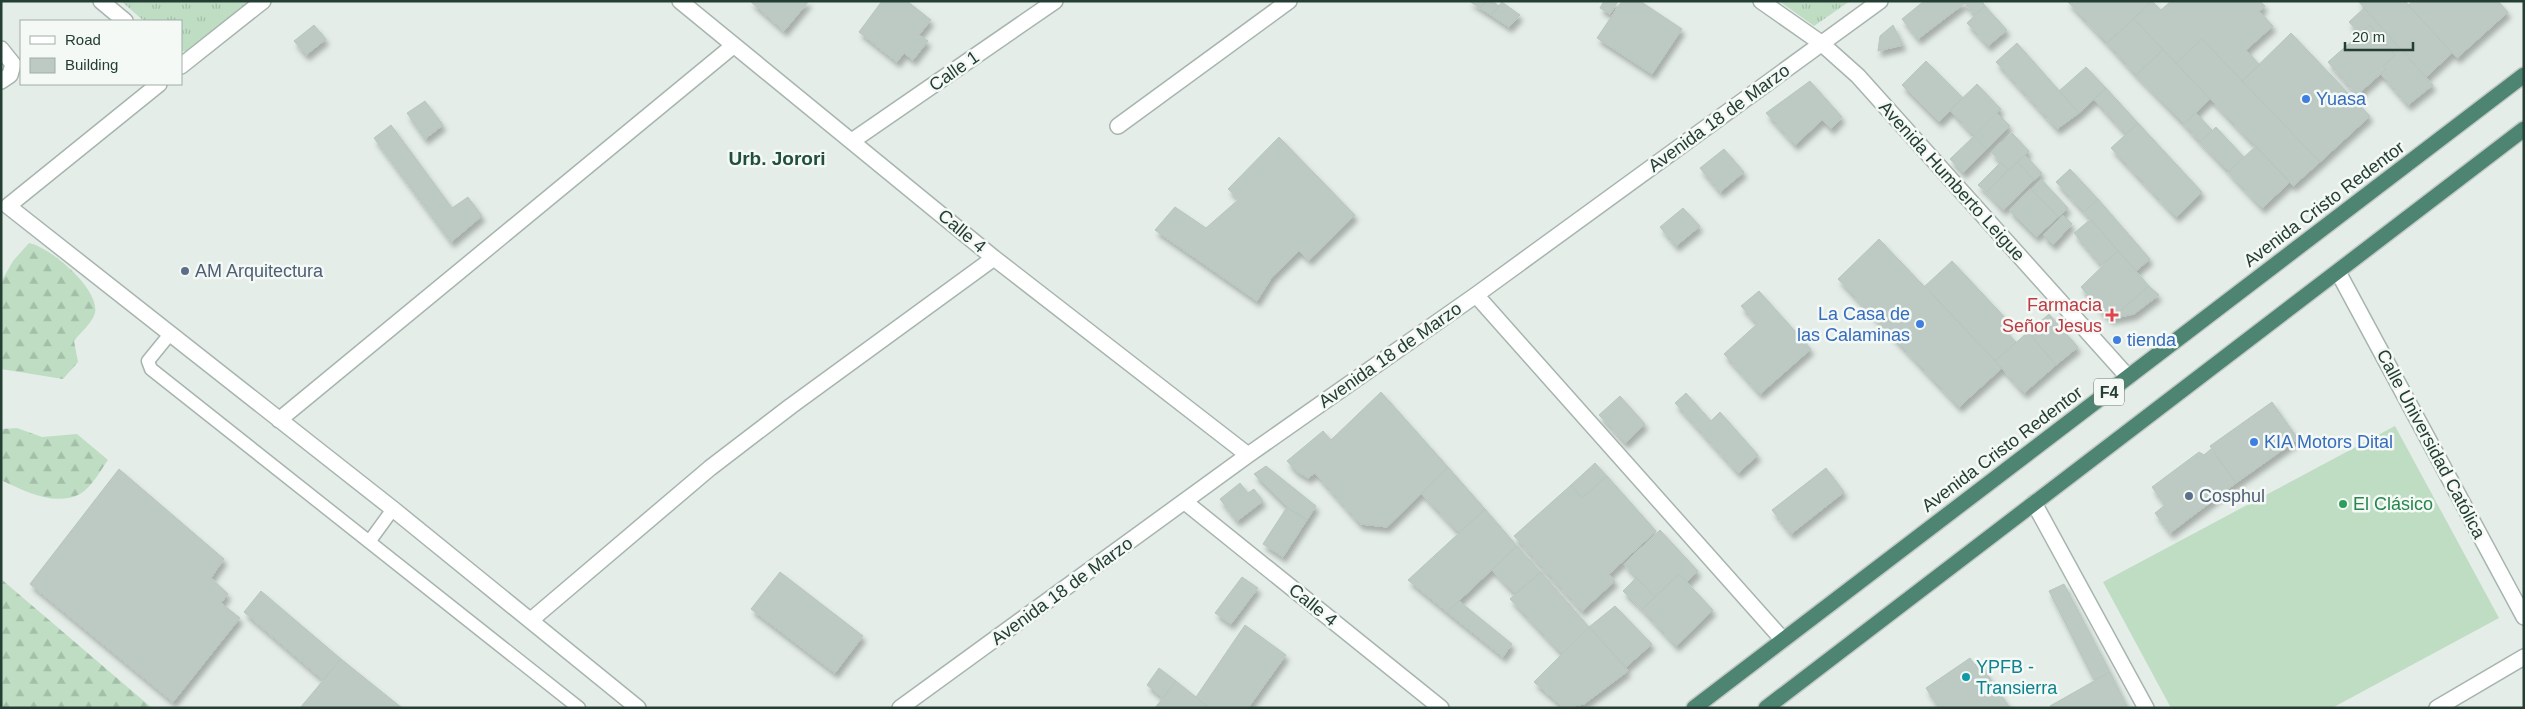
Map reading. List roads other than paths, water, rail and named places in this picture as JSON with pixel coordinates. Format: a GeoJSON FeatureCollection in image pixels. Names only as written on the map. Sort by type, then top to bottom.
{"type":"FeatureCollection","features":[{"type":"Feature","properties":{"kind":"highway","name":"Avenida Cristo Redentor"},"geometry":{"type":"LineString","coordinates":[[1694,708],[2524,75]]}},
{"type":"Feature","properties":{"kind":"highway","name":"F4"},"geometry":{"type":"LineString","coordinates":[[1766,708],[2524,129]]}},
{"type":"Feature","properties":{"kind":"street"},"geometry":{"type":"LineString","coordinates":[[101,1],[124,20]]}},
{"type":"Feature","properties":{"kind":"street"},"geometry":{"type":"LineString","coordinates":[[182,65],[262,1]]}},
{"type":"Feature","properties":{"kind":"street","name":"Calle 4"},"geometry":{"type":"LineString","coordinates":[[680,1],[994,258],[1248,455]]}},
{"type":"Feature","properties":{"kind":"street","name":"Calle 1"},"geometry":{"type":"LineString","coordinates":[[852,140],[1055,1]]}},
{"type":"Feature","properties":{"kind":"street"},"geometry":{"type":"LineString","coordinates":[[1118,126],[1289,1]]}},
{"type":"Feature","properties":{"kind":"street","name":"Avenida Humberto Leigue"},"geometry":{"type":"LineString","coordinates":[[1761,1],[1822,43],[1858,76],[2128,377]]}},
{"type":"Feature","properties":{"kind":"street","name":"Avenida 18 de Marzo"},"geometry":{"type":"LineString","coordinates":[[900,708],[1248,455],[1476,295],[1880,1]]}},
{"type":"Feature","properties":{"kind":"street"},"geometry":{"type":"LineString","coordinates":[[279,420],[733,46]]}},
{"type":"Feature","properties":{"kind":"street"},"geometry":{"type":"LineString","coordinates":[[1,49],[13,64],[10,75],[1,82]]}},
{"type":"Feature","properties":{"kind":"street"},"geometry":{"type":"LineString","coordinates":[[158,85],[3,205],[393,509],[638,708]]}},
{"type":"Feature","properties":{"kind":"street"},"geometry":{"type":"LineString","coordinates":[[531,620],[710,468],[798,400],[994,258]]}},
{"type":"Feature","properties":{"kind":"street","name":"Calle Universidad Católica"},"geometry":{"type":"LineString","coordinates":[[2338,272],[2524,617]]}},
{"type":"Feature","properties":{"kind":"street"},"geometry":{"type":"LineString","coordinates":[[1476,295],[1782,640]]}},
{"type":"Feature","properties":{"kind":"street","name":"Calle 4"},"geometry":{"type":"LineString","coordinates":[[1185,502],[1441,708]]}},
{"type":"Feature","properties":{"kind":"street"},"geometry":{"type":"LineString","coordinates":[[2034,503],[2146,708]]}},
{"type":"Feature","properties":{"kind":"street"},"geometry":{"type":"LineString","coordinates":[[2437,708],[2524,657]]}},
{"type":"Feature","properties":{"kind":"lane"},"geometry":{"type":"LineString","coordinates":[[170,334],[148,361],[151,369],[579,708]]}},
{"type":"Feature","properties":{"kind":"lane"},"geometry":{"type":"LineString","coordinates":[[369,542],[393,509]]}},
{"type":"Feature","properties":{"kind":"place","name":"Yuasa"},"geometry":{"type":"Point","coordinates":[2306,99]}},
{"type":"Feature","properties":{"kind":"place","name":"AM Arquitectura"},"geometry":{"type":"Point","coordinates":[185,271]}},
{"type":"Feature","properties":{"kind":"place","name":"Farmacia Señor Jesus"},"geometry":{"type":"Point","coordinates":[2112,315]}},
{"type":"Feature","properties":{"kind":"place","name":"La Casa de las Calaminas"},"geometry":{"type":"Point","coordinates":[1920,324]}},
{"type":"Feature","properties":{"kind":"place","name":"tienda"},"geometry":{"type":"Point","coordinates":[2117,340]}},
{"type":"Feature","properties":{"kind":"place","name":"KIA Motors Dital"},"geometry":{"type":"Point","coordinates":[2254,442]}},
{"type":"Feature","properties":{"kind":"place","name":"Cosphul"},"geometry":{"type":"Point","coordinates":[2189,496]}},
{"type":"Feature","properties":{"kind":"place","name":"El Clásico"},"geometry":{"type":"Point","coordinates":[2343,504]}},
{"type":"Feature","properties":{"kind":"place","name":"YPFB - Transierra"},"geometry":{"type":"Point","coordinates":[1966,677]}},
{"type":"Feature","properties":{"kind":"district","name":"Urb. Jorori"},"geometry":{"type":"Point","coordinates":[777,158]}}]}
